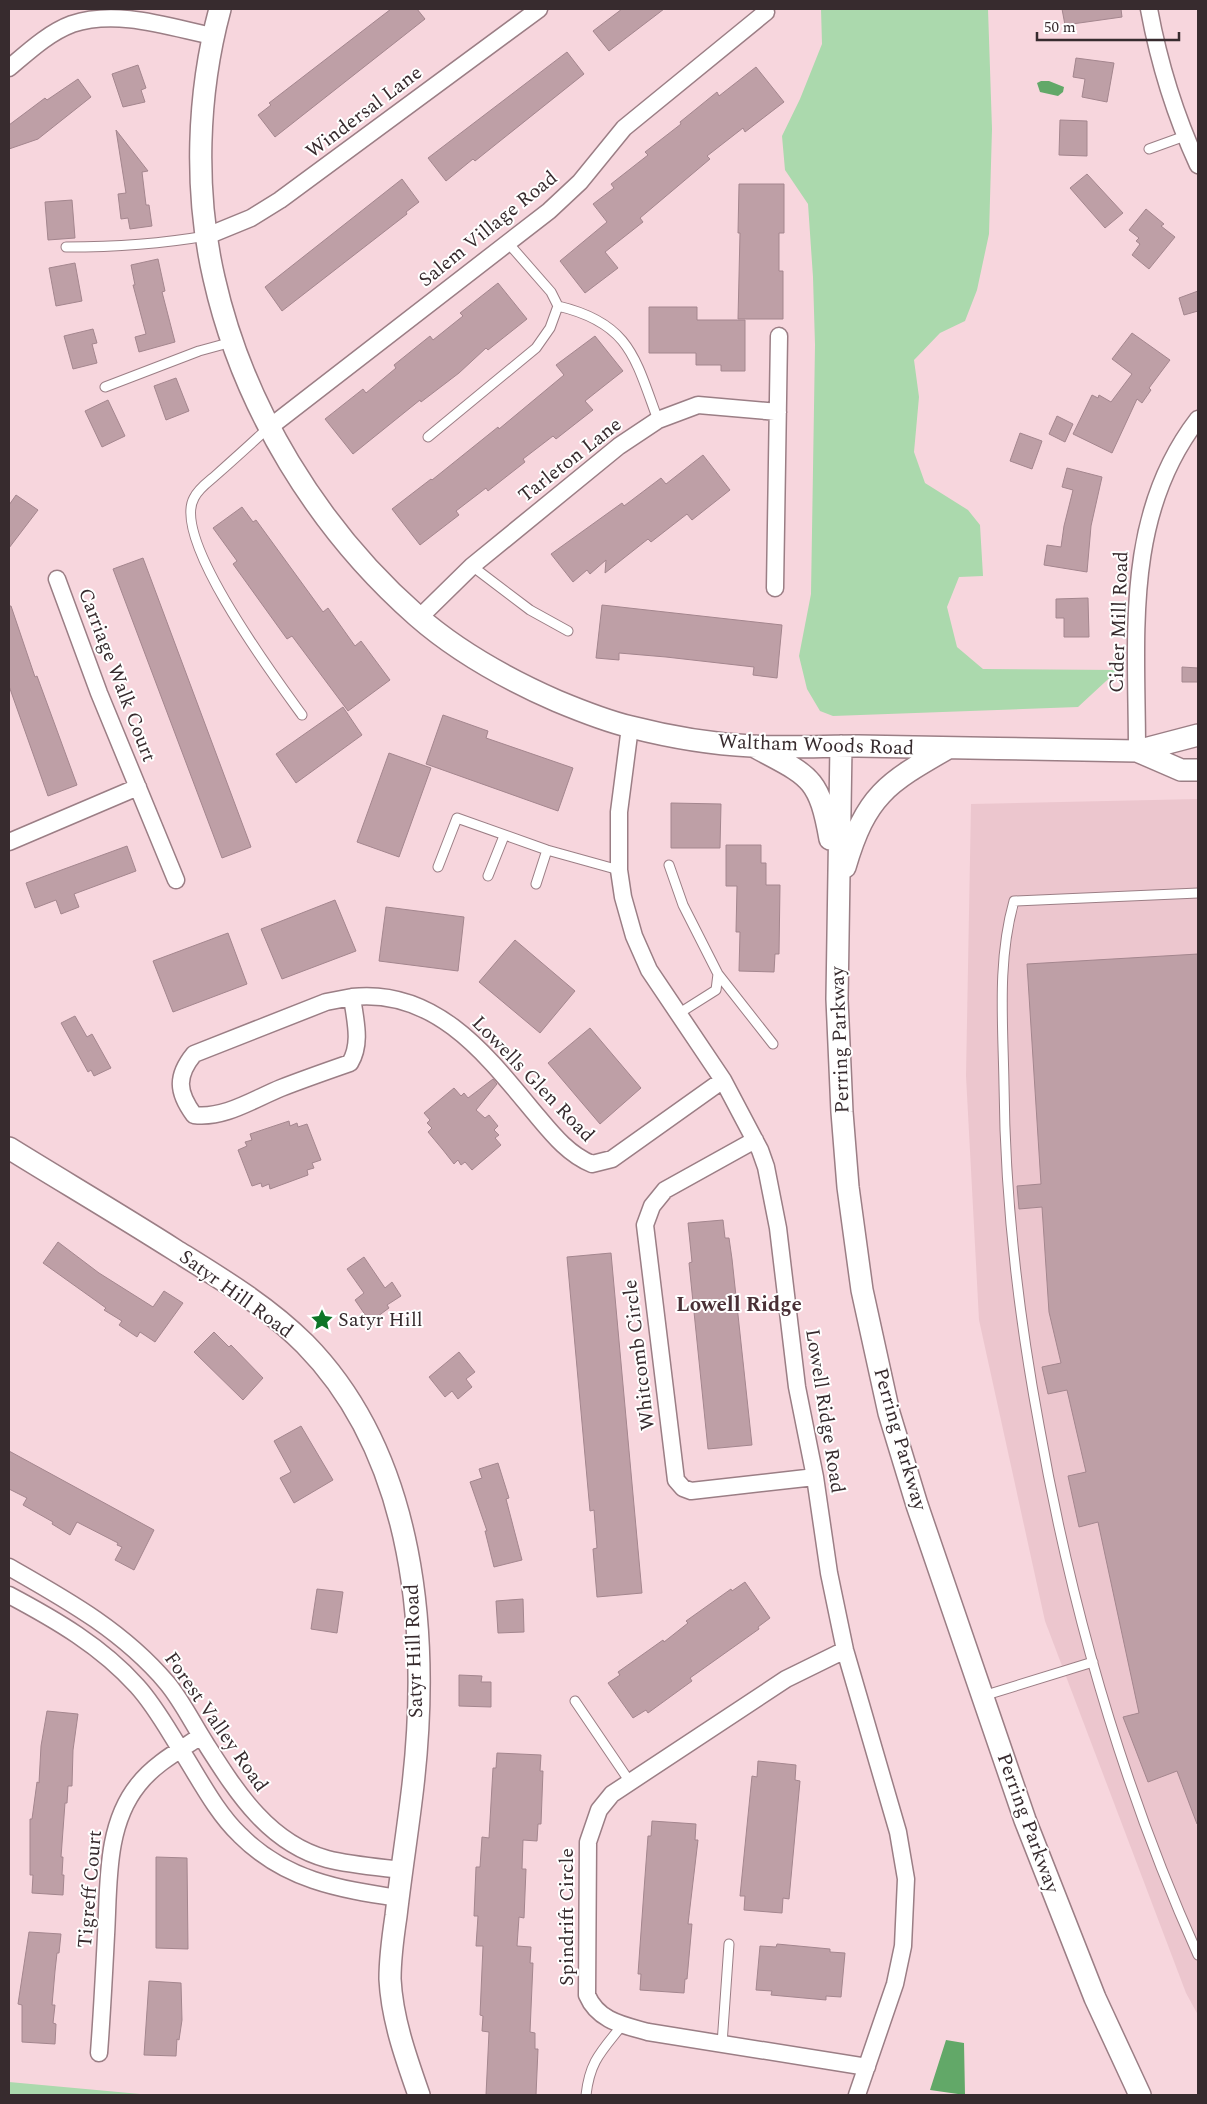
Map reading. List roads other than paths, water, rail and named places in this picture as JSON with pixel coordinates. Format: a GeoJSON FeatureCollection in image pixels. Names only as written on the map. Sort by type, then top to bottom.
{"type":"FeatureCollection","features":[{"type":"Feature","properties":{"kind":"street","name":"Waltham Woods Road"},"geometry":{"type":"LineString","coordinates":[[220,9],[212,36],[207,72],[202,150],[207,236],[215,282],[232,342],[270,427],[307,491],[332,525],[386,587],[419,618],[452,643],[502,675],[575,708],[630,727],[702,741],[753,746],[1137,751],[1198,735]]}},
{"type":"Feature","properties":{"kind":"street","name":"Windersal Lane"},"geometry":{"type":"LineString","coordinates":[[207,236],[251,218],[280,200],[538,9]]}},
{"type":"Feature","properties":{"kind":"street"},"geometry":{"type":"LineString","coordinates":[[1148,9],[1168,90],[1198,165]]}},
{"type":"Feature","properties":{"kind":"street","name":"Salem Village Road"},"geometry":{"type":"LineString","coordinates":[[270,427],[402,323],[509,244],[549,211],[580,182],[624,128],[766,12]]}},
{"type":"Feature","properties":{"kind":"street"},"geometry":{"type":"LineString","coordinates":[[9,68],[46,38],[72,24],[103,18],[146,22],[212,36]]}},
{"type":"Feature","properties":{"kind":"street"},"geometry":{"type":"LineString","coordinates":[[775,588],[779,336]]}},
{"type":"Feature","properties":{"kind":"street","name":"Tarleton Lane"},"geometry":{"type":"LineString","coordinates":[[419,618],[472,566],[619,446],[658,420],[698,405],[778,412]]}},
{"type":"Feature","properties":{"kind":"street","name":"Cider Mill Road"},"geometry":{"type":"LineString","coordinates":[[1137,751],[1137,602],[1140,560],[1148,523],[1162,480],[1181,441],[1198,419]]}},
{"type":"Feature","properties":{"kind":"street","name":"Carriage Walk Court"},"geometry":{"type":"LineString","coordinates":[[57,579],[99,693],[176,880]]}},
{"type":"Feature","properties":{"kind":"street","name":"Lowell Ridge Road"},"geometry":{"type":"LineString","coordinates":[[630,727],[619,812],[619,870],[623,897],[634,936],[649,970],[723,1080],[755,1140],[766,1167],[778,1228],[796,1387],[815,1477],[845,1650],[898,1832],[906,1878],[903,1946],[895,1984],[857,2095]]}},
{"type":"Feature","properties":{"kind":"street"},"geometry":{"type":"LineString","coordinates":[[753,746],[796,770],[810,780],[818,791],[824,807],[838,889]]}},
{"type":"Feature","properties":{"kind":"street","name":"Perring Parkway"},"geometry":{"type":"LineString","coordinates":[[841,746],[838,999],[842,1112],[848,1187],[862,1290],[889,1413],[917,1504],[1055,1899],[1095,1998],[1140,2095]]}},
{"type":"Feature","properties":{"kind":"street"},"geometry":{"type":"LineString","coordinates":[[838,889],[851,847],[876,798],[888,785],[949,748]]}},
{"type":"Feature","properties":{"kind":"street","name":"Waltham Woods Road"},"geometry":{"type":"LineString","coordinates":[[1137,751],[1181,770],[1198,770]]}},
{"type":"Feature","properties":{"kind":"street","name":"Carriage Walk Court"},"geometry":{"type":"LineString","coordinates":[[9,842],[138,787]]}},
{"type":"Feature","properties":{"kind":"street","name":"Lowells Glen Road"},"geometry":{"type":"LineString","coordinates":[[352,997],[358,1040],[356,1053],[350,1063],[280,1088],[232,1109],[204,1116],[194,1115],[188,1107],[180,1079],[185,1066],[194,1054],[326,1002],[352,997],[386,996],[427,1010],[450,1024],[497,1067],[547,1128],[572,1154],[592,1164],[612,1159],[723,1080]]}},
{"type":"Feature","properties":{"kind":"street","name":"Whitcomb Circle"},"geometry":{"type":"LineString","coordinates":[[755,1140],[665,1190],[652,1206],[645,1225],[676,1480],[683,1488],[691,1491],[815,1477]]}},
{"type":"Feature","properties":{"kind":"street","name":"Satyr Hill Road"},"geometry":{"type":"LineString","coordinates":[[9,1148],[189,1258],[281,1322],[320,1360],[360,1414],[374,1444],[398,1514],[412,1576],[416,1612],[417,1743],[390,1977],[399,2032],[419,2095]]}},
{"type":"Feature","properties":{"kind":"street","name":"Forest Valley Road"},"geometry":{"type":"LineString","coordinates":[[9,1567],[90,1614],[142,1655],[168,1685],[240,1797],[265,1823],[286,1840],[325,1858],[402,1870]]}},
{"type":"Feature","properties":{"kind":"street"},"geometry":{"type":"LineString","coordinates":[[9,1595],[66,1627],[95,1646],[137,1686],[156,1709],[219,1811],[240,1835],[262,1854],[289,1871],[316,1883],[398,1898]]}},
{"type":"Feature","properties":{"kind":"street","name":"Spindrift Circle"},"geometry":{"type":"LineString","coordinates":[[845,1650],[786,1679],[612,1794],[599,1810],[588,1842],[588,1995],[591,2004],[603,2016],[648,2032],[867,2068]]}},
{"type":"Feature","properties":{"kind":"street","name":"Tigreff Court"},"geometry":{"type":"LineString","coordinates":[[99,2053],[110,1873],[117,1824],[127,1801],[139,1784],[157,1766],[201,1736]]}},
{"type":"Feature","properties":{"kind":"lane"},"geometry":{"type":"LineString","coordinates":[[1149,149],[1185,136]]}},
{"type":"Feature","properties":{"kind":"lane"},"geometry":{"type":"LineString","coordinates":[[66,247],[97,247],[207,236]]}},
{"type":"Feature","properties":{"kind":"lane"},"geometry":{"type":"LineString","coordinates":[[428,437],[536,348],[550,328],[558,306],[551,292],[509,244]]}},
{"type":"Feature","properties":{"kind":"lane"},"geometry":{"type":"LineString","coordinates":[[558,306],[582,312],[601,321],[618,334],[632,353],[658,420]]}},
{"type":"Feature","properties":{"kind":"lane"},"geometry":{"type":"LineString","coordinates":[[105,387],[199,351],[232,342]]}},
{"type":"Feature","properties":{"kind":"lane"},"geometry":{"type":"LineString","coordinates":[[270,427],[199,491],[191,506],[190,519],[197,544],[226,601],[276,681],[302,715]]}},
{"type":"Feature","properties":{"kind":"lane"},"geometry":{"type":"LineString","coordinates":[[472,566],[530,610],[568,631]]}},
{"type":"Feature","properties":{"kind":"lane"},"geometry":{"type":"LineString","coordinates":[[438,867],[457,818],[547,850],[619,870]]}},
{"type":"Feature","properties":{"kind":"lane"},"geometry":{"type":"LineString","coordinates":[[488,876],[504,836]]}},
{"type":"Feature","properties":{"kind":"lane"},"geometry":{"type":"LineString","coordinates":[[536,884],[547,850]]}},
{"type":"Feature","properties":{"kind":"lane"},"geometry":{"type":"LineString","coordinates":[[669,865],[683,905],[718,974],[773,1044]]}},
{"type":"Feature","properties":{"kind":"lane"},"geometry":{"type":"LineString","coordinates":[[1198,893],[1014,901],[1007,926],[1002,963],[1004,1139],[1014,1268],[1028,1368],[1054,1514],[1093,1662],[1123,1761],[1156,1852],[1198,1955]]}},
{"type":"Feature","properties":{"kind":"lane"},"geometry":{"type":"LineString","coordinates":[[678,1014],[716,990],[718,974]]}},
{"type":"Feature","properties":{"kind":"lane"},"geometry":{"type":"LineString","coordinates":[[983,1696],[1093,1662]]}},
{"type":"Feature","properties":{"kind":"lane"},"geometry":{"type":"LineString","coordinates":[[575,1700],[630,1782]]}},
{"type":"Feature","properties":{"kind":"lane"},"geometry":{"type":"LineString","coordinates":[[722,2044],[729,1944]]}},
{"type":"Feature","properties":{"kind":"lane"},"geometry":{"type":"LineString","coordinates":[[586,2095],[588,2073],[596,2058],[623,2024]]}},
{"type":"Feature","properties":{"kind":"place","name":"Satyr Hill"},"geometry":{"type":"Point","coordinates":[322,1320]}},
{"type":"Feature","properties":{"kind":"district","name":"Lowell Ridge"},"geometry":{"type":"Point","coordinates":[739,1305]}}]}
